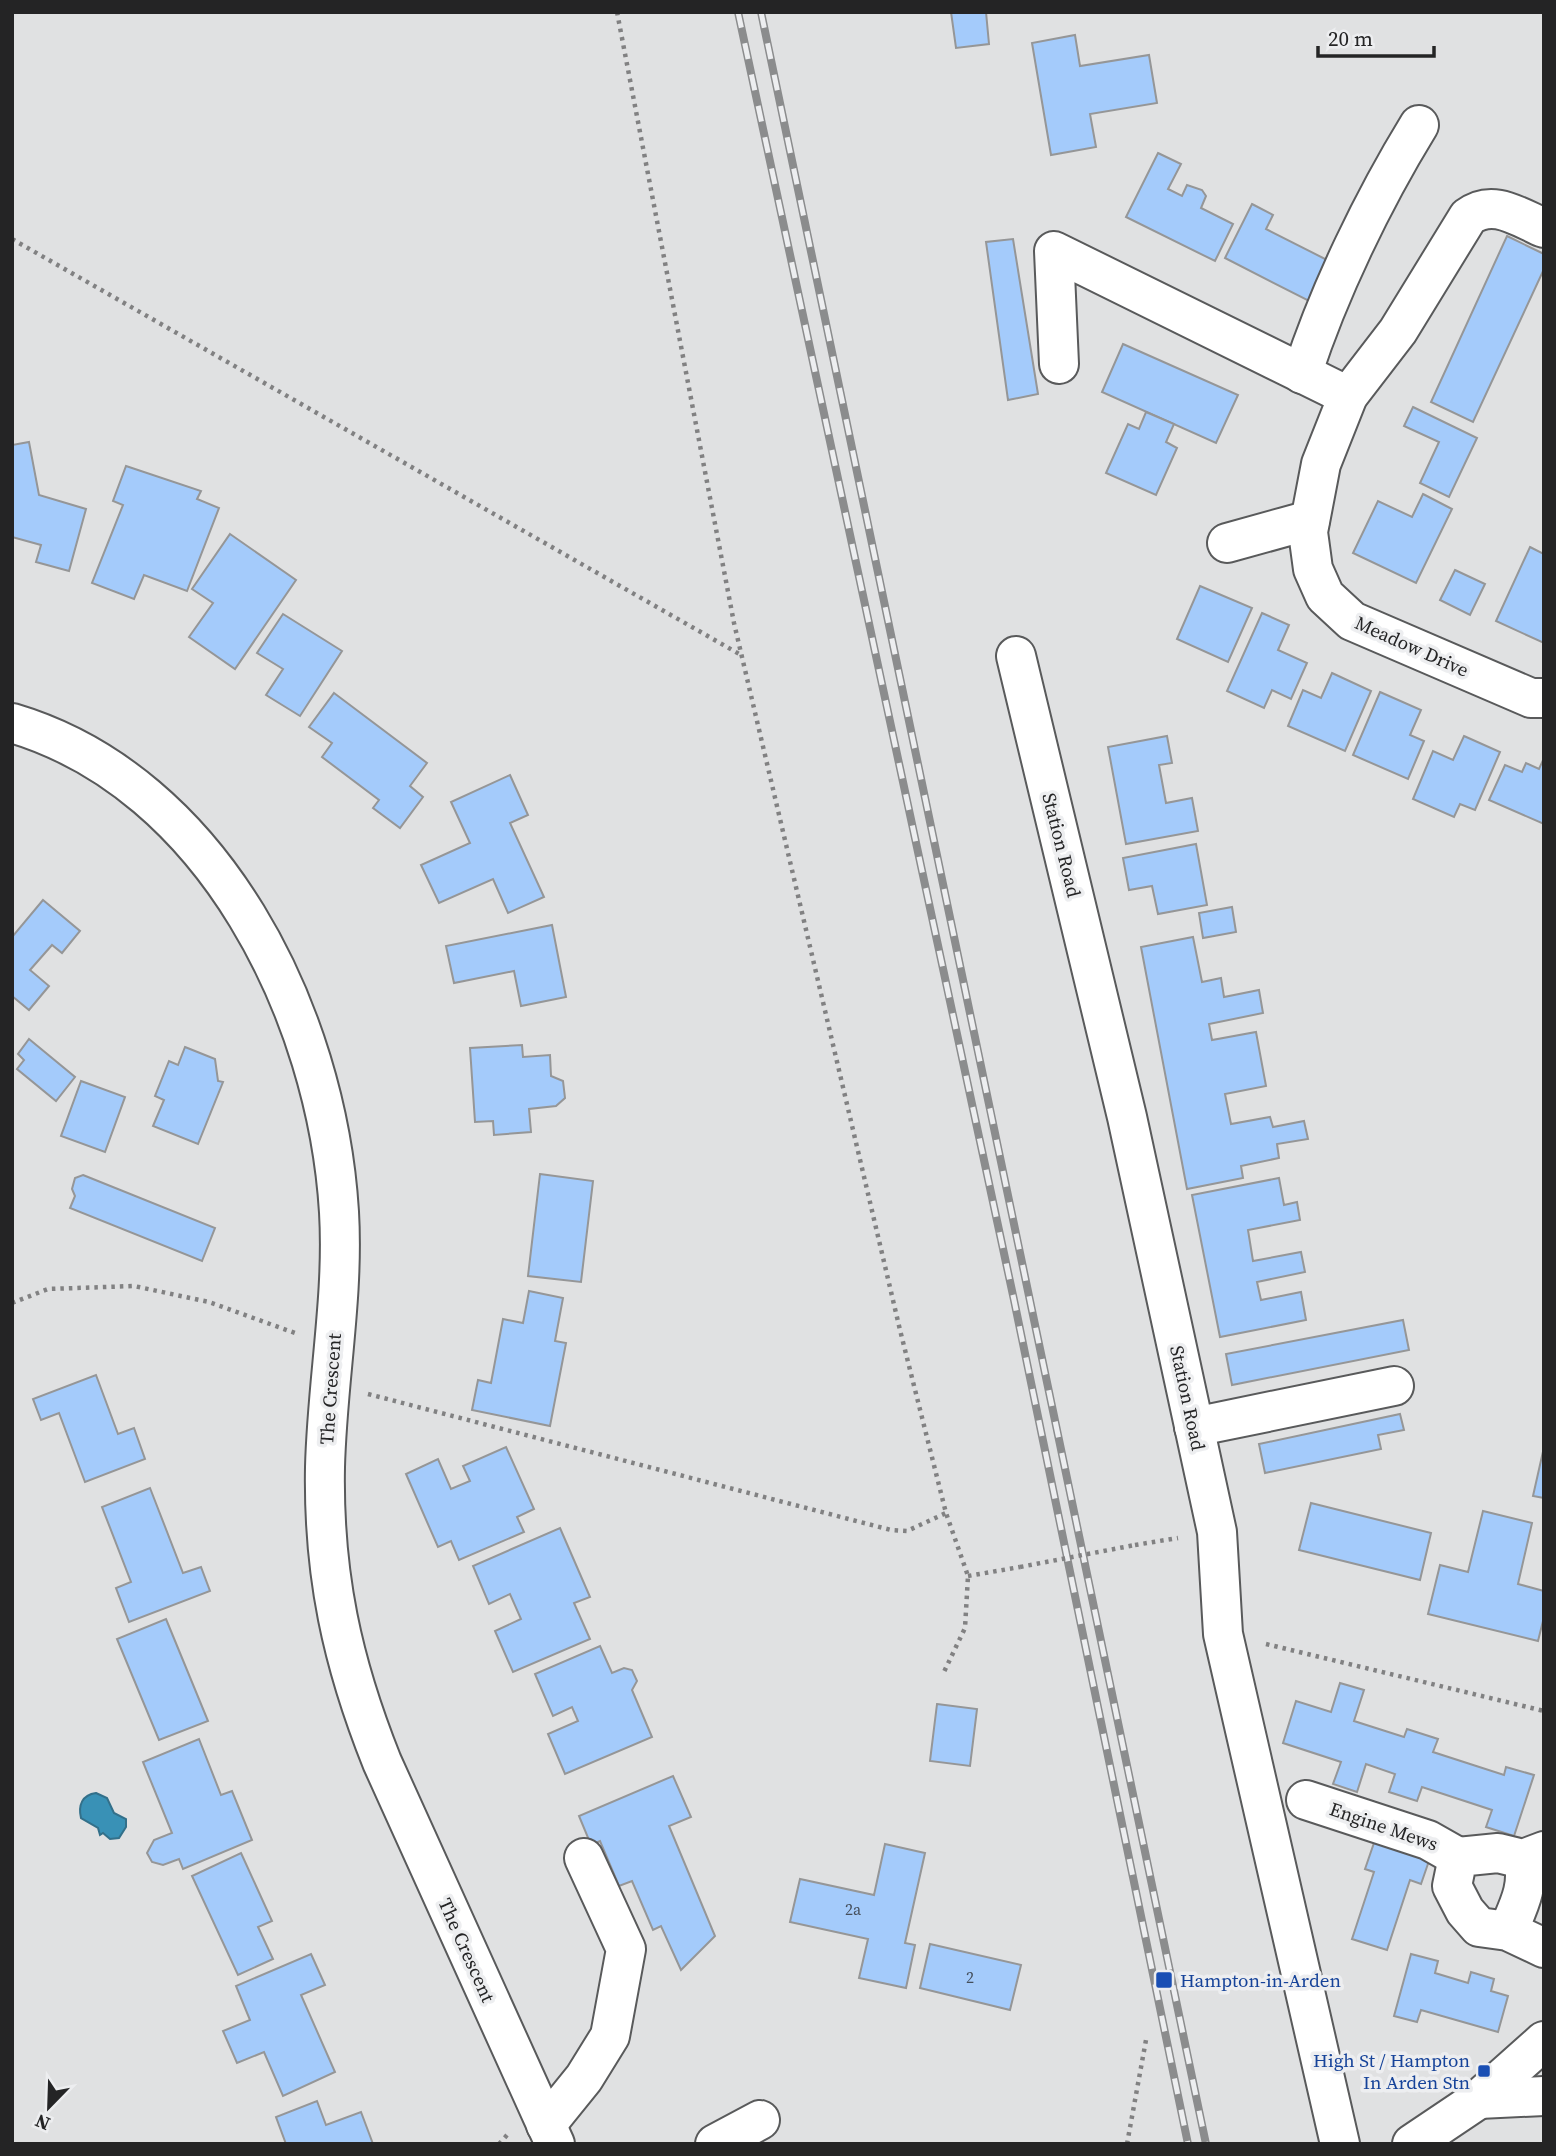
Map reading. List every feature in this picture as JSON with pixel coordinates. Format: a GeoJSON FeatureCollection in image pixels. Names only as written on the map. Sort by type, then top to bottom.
{"type":"FeatureCollection","features":[{"type":"Feature","properties":{"kind":"street"},"geometry":{"type":"LineString","coordinates":[[1302,374],[1317,326],[1331,295],[1419,125]]}},
{"type":"Feature","properties":{"kind":"street","name":"Meadow Drive"},"geometry":{"type":"LineString","coordinates":[[1544,228],[1497,207],[1480,208],[1468,217],[1398,331],[1348,396],[1321,464],[1308,532],[1313,569],[1325,596],[1352,621],[1531,698],[1544,698]]}},
{"type":"Feature","properties":{"kind":"street"},"geometry":{"type":"LineString","coordinates":[[1059,364],[1054,251],[1348,396]]}},
{"type":"Feature","properties":{"kind":"street"},"geometry":{"type":"LineString","coordinates":[[1227,543],[1310,520]]}},
{"type":"Feature","properties":{"kind":"street","name":"Station Road"},"geometry":{"type":"LineString","coordinates":[[1016,656],[1127,1117],[1217,1532],[1223,1634],[1340,2144]]}},
{"type":"Feature","properties":{"kind":"street","name":"The Crescent"},"geometry":{"type":"LineString","coordinates":[[12,723],[81,751],[142,792],[194,842],[226,882],[263,944],[301,1032],[316,1079],[330,1140],[339,1212],[339,1275],[330,1385],[325,1520],[338,1628],[366,1721],[382,1762],[551,2134]]}},
{"type":"Feature","properties":{"kind":"street"},"geometry":{"type":"LineString","coordinates":[[1194,1427],[1394,1386]]}},
{"type":"Feature","properties":{"kind":"street","name":"Engine Mews"},"geometry":{"type":"LineString","coordinates":[[1306,1800],[1428,1840],[1458,1857],[1498,1853],[1533,1855],[1524,1892],[1508,1931]]}},
{"type":"Feature","properties":{"kind":"street","name":"Engine Mews"},"geometry":{"type":"LineString","coordinates":[[1458,1857],[1452,1886],[1465,1911],[1479,1927],[1508,1931],[1544,1948]]}},
{"type":"Feature","properties":{"kind":"street"},"geometry":{"type":"LineString","coordinates":[[551,2134],[610,2036],[626,1949],[584,1858]]}},
{"type":"Feature","properties":{"kind":"street"},"geometry":{"type":"LineString","coordinates":[[1412,2144],[1479,2099],[1544,2041]]}},
{"type":"Feature","properties":{"kind":"street"},"geometry":{"type":"LineString","coordinates":[[1479,2099],[1544,2096]]}},
{"type":"Feature","properties":{"kind":"street"},"geometry":{"type":"LineString","coordinates":[[715,2144],[760,2120]]}},
{"type":"Feature","properties":{"kind":"path"},"geometry":{"type":"LineString","coordinates":[[617,12],[741,655],[894,1303],[946,1513],[968,1576],[965,1628],[943,1674]]}},
{"type":"Feature","properties":{"kind":"path"},"geometry":{"type":"LineString","coordinates":[[12,239],[741,655]]}},
{"type":"Feature","properties":{"kind":"path"},"geometry":{"type":"LineString","coordinates":[[12,1303],[48,1289],[134,1286],[209,1302],[333,1346]]}},
{"type":"Feature","properties":{"kind":"path"},"geometry":{"type":"LineString","coordinates":[[330,1385],[891,1530],[907,1531],[946,1513]]}},
{"type":"Feature","properties":{"kind":"path"},"geometry":{"type":"LineString","coordinates":[[968,1576],[1135,1545]]}},
{"type":"Feature","properties":{"kind":"path"},"geometry":{"type":"LineString","coordinates":[[1223,1634],[1544,1711]]}},
{"type":"Feature","properties":{"kind":"path"},"geometry":{"type":"LineString","coordinates":[[1127,2144],[1146,2040]]}},
{"type":"Feature","properties":{"kind":"water"},"geometry":{"type":"Polygon","coordinates":[[[96,1793],[107,1798],[114,1813],[126,1819],[126,1827],[119,1838],[110,1839],[103,1833],[100,1835],[98,1828],[81,1818],[82,1801],[96,1793]]]}},
{"type":"Feature","properties":{"kind":"building"},"geometry":{"type":"Polygon","coordinates":[[[951,12],[986,12],[989,44],[956,48],[951,12]]]}},
{"type":"Feature","properties":{"kind":"building"},"geometry":{"type":"Polygon","coordinates":[[[1075,35],[1080,66],[1149,55],[1157,103],[1090,114],[1096,147],[1051,155],[1032,43],[1075,35]]]}},
{"type":"Feature","properties":{"kind":"building"},"geometry":{"type":"Polygon","coordinates":[[[1158,153],[1181,164],[1168,189],[1182,196],[1187,185],[1202,190],[1206,196],[1201,208],[1233,224],[1215,261],[1126,217],[1158,153]]]}},
{"type":"Feature","properties":{"kind":"building"},"geometry":{"type":"Polygon","coordinates":[[[1252,204],[1273,215],[1266,229],[1333,263],[1313,303],[1225,258],[1252,204]]]}},
{"type":"Feature","properties":{"kind":"building"},"geometry":{"type":"Polygon","coordinates":[[[1507,236],[1544,254],[1544,269],[1473,422],[1431,402],[1507,236]]]}},
{"type":"Feature","properties":{"kind":"building"},"geometry":{"type":"Polygon","coordinates":[[[1013,239],[1038,394],[1008,400],[986,242],[1013,239]]]}},
{"type":"Feature","properties":{"kind":"building"},"geometry":{"type":"Polygon","coordinates":[[[1123,344],[1238,395],[1216,443],[1102,392],[1123,344]]]}},
{"type":"Feature","properties":{"kind":"building"},"geometry":{"type":"Polygon","coordinates":[[[1413,407],[1477,438],[1449,497],[1420,483],[1439,442],[1404,426],[1413,407]]]}},
{"type":"Feature","properties":{"kind":"building"},"geometry":{"type":"Polygon","coordinates":[[[1146,412],[1174,424],[1166,442],[1177,448],[1156,495],[1106,473],[1128,424],[1139,429],[1146,412]]]}},
{"type":"Feature","properties":{"kind":"building"},"geometry":{"type":"Polygon","coordinates":[[[29,442],[39,495],[86,509],[69,571],[36,562],[41,545],[12,537],[12,445],[29,442]]]}},
{"type":"Feature","properties":{"kind":"building"},"geometry":{"type":"Polygon","coordinates":[[[126,466],[201,491],[197,499],[219,508],[187,591],[144,575],[134,599],[92,583],[123,505],[113,501],[126,466]]]}},
{"type":"Feature","properties":{"kind":"building"},"geometry":{"type":"Polygon","coordinates":[[[1423,494],[1452,509],[1416,583],[1353,553],[1378,501],[1412,517],[1423,494]]]}},
{"type":"Feature","properties":{"kind":"building"},"geometry":{"type":"Polygon","coordinates":[[[230,534],[296,580],[235,669],[189,637],[213,603],[192,589],[230,534]]]}},
{"type":"Feature","properties":{"kind":"building"},"geometry":{"type":"Polygon","coordinates":[[[1530,547],[1544,554],[1544,643],[1496,621],[1530,547]]]}},
{"type":"Feature","properties":{"kind":"building"},"geometry":{"type":"Polygon","coordinates":[[[1455,570],[1485,584],[1470,615],[1440,600],[1455,570]]]}},
{"type":"Feature","properties":{"kind":"building"},"geometry":{"type":"Polygon","coordinates":[[[1200,586],[1252,608],[1228,662],[1177,639],[1200,586]]]}},
{"type":"Feature","properties":{"kind":"building"},"geometry":{"type":"Polygon","coordinates":[[[1262,613],[1289,625],[1278,650],[1307,663],[1291,699],[1272,690],[1264,708],[1227,691],[1262,613]]]}},
{"type":"Feature","properties":{"kind":"building"},"geometry":{"type":"Polygon","coordinates":[[[283,614],[342,651],[300,716],[266,695],[283,669],[257,653],[283,614]]]}},
{"type":"Feature","properties":{"kind":"building"},"geometry":{"type":"Polygon","coordinates":[[[1332,673],[1371,691],[1345,751],[1288,726],[1303,690],[1321,698],[1332,673]]]}},
{"type":"Feature","properties":{"kind":"building"},"geometry":{"type":"Polygon","coordinates":[[[1380,692],[1421,710],[1410,735],[1424,741],[1408,779],[1353,755],[1380,692]]]}},
{"type":"Feature","properties":{"kind":"building"},"geometry":{"type":"Polygon","coordinates":[[[334,693],[427,763],[410,786],[423,797],[400,828],[373,808],[379,800],[322,757],[332,743],[309,727],[334,693]]]}},
{"type":"Feature","properties":{"kind":"building"},"geometry":{"type":"Polygon","coordinates":[[[1167,736],[1172,763],[1159,765],[1166,803],[1192,798],[1198,831],[1126,844],[1108,747],[1167,736]]]}},
{"type":"Feature","properties":{"kind":"building"},"geometry":{"type":"Polygon","coordinates":[[[1464,736],[1500,752],[1475,810],[1460,804],[1454,817],[1413,799],[1433,751],[1453,760],[1464,736]]]}},
{"type":"Feature","properties":{"kind":"building"},"geometry":{"type":"Polygon","coordinates":[[[1544,758],[1544,824],[1489,800],[1505,765],[1522,772],[1526,763],[1539,769],[1544,758]]]}},
{"type":"Feature","properties":{"kind":"building"},"geometry":{"type":"Polygon","coordinates":[[[510,775],[528,815],[510,823],[544,897],[508,913],[493,879],[439,903],[421,865],[470,843],[451,802],[510,775]]]}},
{"type":"Feature","properties":{"kind":"building"},"geometry":{"type":"Polygon","coordinates":[[[1196,844],[1207,905],[1158,914],[1152,886],[1129,890],[1123,858],[1196,844]]]}},
{"type":"Feature","properties":{"kind":"building"},"geometry":{"type":"Polygon","coordinates":[[[43,900],[80,931],[62,953],[52,945],[30,970],[49,986],[29,1010],[12,996],[12,937],[43,900]]]}},
{"type":"Feature","properties":{"kind":"building"},"geometry":{"type":"Polygon","coordinates":[[[1232,907],[1236,932],[1203,938],[1199,913],[1232,907]]]}},
{"type":"Feature","properties":{"kind":"building"},"geometry":{"type":"Polygon","coordinates":[[[552,925],[566,997],[521,1006],[514,971],[454,983],[446,946],[552,925]]]}},
{"type":"Feature","properties":{"kind":"building"},"geometry":{"type":"Polygon","coordinates":[[[1193,937],[1202,982],[1221,978],[1224,997],[1259,990],[1263,1013],[1209,1024],[1212,1040],[1256,1032],[1266,1086],[1225,1094],[1231,1124],[1270,1117],[1273,1127],[1304,1121],[1308,1139],[1277,1144],[1279,1158],[1241,1166],[1243,1178],[1187,1189],[1141,947],[1193,937]]]}},
{"type":"Feature","properties":{"kind":"building"},"geometry":{"type":"Polygon","coordinates":[[[29,1039],[75,1077],[56,1101],[17,1069],[24,1060],[18,1054],[29,1039]]]}},
{"type":"Feature","properties":{"kind":"building"},"geometry":{"type":"Polygon","coordinates":[[[522,1045],[523,1057],[550,1055],[551,1076],[563,1081],[565,1098],[556,1106],[529,1109],[531,1132],[494,1135],[493,1121],[475,1122],[470,1048],[522,1045]]]}},
{"type":"Feature","properties":{"kind":"building"},"geometry":{"type":"Polygon","coordinates":[[[185,1047],[215,1059],[218,1081],[223,1082],[198,1144],[153,1126],[164,1100],[155,1096],[169,1061],[178,1065],[185,1047]]]}},
{"type":"Feature","properties":{"kind":"building"},"geometry":{"type":"Polygon","coordinates":[[[81,1081],[125,1097],[105,1152],[61,1136],[81,1081]]]}},
{"type":"Feature","properties":{"kind":"building"},"geometry":{"type":"Polygon","coordinates":[[[540,1174],[593,1181],[581,1282],[528,1276],[540,1174]]]}},
{"type":"Feature","properties":{"kind":"building"},"geometry":{"type":"Polygon","coordinates":[[[83,1175],[215,1228],[202,1261],[70,1208],[75,1196],[72,1189],[75,1178],[83,1175]]]}},
{"type":"Feature","properties":{"kind":"building"},"geometry":{"type":"Polygon","coordinates":[[[1279,1178],[1284,1205],[1297,1202],[1300,1220],[1248,1230],[1253,1261],[1301,1252],[1305,1272],[1257,1282],[1261,1300],[1301,1292],[1306,1320],[1220,1337],[1192,1195],[1279,1178]]]}},
{"type":"Feature","properties":{"kind":"building"},"geometry":{"type":"Polygon","coordinates":[[[529,1291],[563,1298],[555,1341],[566,1343],[550,1426],[472,1410],[478,1380],[491,1383],[503,1319],[523,1323],[529,1291]]]}},
{"type":"Feature","properties":{"kind":"building"},"geometry":{"type":"Polygon","coordinates":[[[1403,1320],[1409,1350],[1232,1385],[1226,1354],[1403,1320]]]}},
{"type":"Feature","properties":{"kind":"building"},"geometry":{"type":"Polygon","coordinates":[[[96,1375],[118,1434],[134,1428],[145,1459],[85,1482],[59,1413],[41,1420],[33,1399],[96,1375]]]}},
{"type":"Feature","properties":{"kind":"building"},"geometry":{"type":"Polygon","coordinates":[[[1400,1414],[1404,1430],[1378,1435],[1381,1449],[1265,1473],[1259,1444],[1400,1414]]]}},
{"type":"Feature","properties":{"kind":"building"},"geometry":{"type":"Polygon","coordinates":[[[506,1447],[534,1509],[517,1517],[524,1532],[459,1560],[451,1541],[438,1547],[406,1474],[438,1459],[451,1489],[470,1481],[463,1466],[506,1447]]]}},
{"type":"Feature","properties":{"kind":"building"},"geometry":{"type":"Polygon","coordinates":[[[1544,1447],[1544,1498],[1533,1496],[1544,1447]]]}},
{"type":"Feature","properties":{"kind":"building"},"geometry":{"type":"Polygon","coordinates":[[[150,1488],[183,1573],[201,1567],[210,1591],[129,1622],[116,1588],[131,1582],[102,1507],[150,1488]]]}},
{"type":"Feature","properties":{"kind":"building"},"geometry":{"type":"Polygon","coordinates":[[[1311,1503],[1431,1533],[1420,1580],[1299,1550],[1311,1503]]]}},
{"type":"Feature","properties":{"kind":"building"},"geometry":{"type":"Polygon","coordinates":[[[1483,1511],[1532,1523],[1518,1584],[1544,1591],[1544,1617],[1538,1641],[1428,1614],[1440,1565],[1468,1572],[1483,1511]]]}},
{"type":"Feature","properties":{"kind":"building"},"geometry":{"type":"Polygon","coordinates":[[[560,1528],[590,1597],[574,1603],[590,1639],[513,1672],[495,1631],[521,1619],[510,1594],[489,1604],[473,1566],[560,1528]]]}},
{"type":"Feature","properties":{"kind":"building"},"geometry":{"type":"Polygon","coordinates":[[[166,1619],[208,1721],[159,1740],[117,1639],[166,1619]]]}},
{"type":"Feature","properties":{"kind":"building"},"geometry":{"type":"Polygon","coordinates":[[[600,1646],[612,1673],[624,1668],[632,1670],[637,1681],[632,1690],[652,1737],[565,1774],[548,1734],[578,1721],[572,1707],[553,1716],[535,1674],[600,1646]]]}},
{"type":"Feature","properties":{"kind":"building"},"geometry":{"type":"Polygon","coordinates":[[[1340,1683],[1364,1690],[1354,1721],[1404,1737],[1407,1729],[1438,1739],[1433,1752],[1504,1775],[1506,1767],[1534,1775],[1514,1836],[1486,1827],[1492,1810],[1422,1787],[1417,1801],[1389,1792],[1395,1774],[1366,1764],[1357,1792],[1333,1784],[1341,1762],[1283,1743],[1296,1701],[1331,1712],[1340,1683]]]}},
{"type":"Feature","properties":{"kind":"building"},"geometry":{"type":"Polygon","coordinates":[[[937,1704],[977,1709],[970,1766],[930,1761],[937,1704]]]}},
{"type":"Feature","properties":{"kind":"building"},"geometry":{"type":"Polygon","coordinates":[[[199,1739],[221,1795],[232,1791],[252,1840],[183,1869],[179,1859],[163,1865],[152,1862],[147,1853],[154,1840],[172,1833],[143,1762],[199,1739]]]}},
{"type":"Feature","properties":{"kind":"building"},"geometry":{"type":"Polygon","coordinates":[[[673,1776],[691,1817],[669,1826],[715,1936],[681,1970],[661,1926],[653,1930],[632,1881],[619,1886],[600,1841],[591,1845],[579,1816],[673,1776]]]}},
{"type":"Feature","properties":{"kind":"building"},"geometry":{"type":"Polygon","coordinates":[[[1375,1840],[1430,1858],[1421,1884],[1410,1880],[1387,1950],[1352,1939],[1374,1872],[1365,1869],[1375,1840]]]}},
{"type":"Feature","properties":{"kind":"building"},"geometry":{"type":"Polygon","coordinates":[[[885,1844],[925,1853],[905,1943],[915,1945],[906,1988],[859,1978],[868,1939],[790,1922],[800,1879],[874,1895],[885,1844]]]}},
{"type":"Feature","properties":{"kind":"building"},"geometry":{"type":"Polygon","coordinates":[[[241,1853],[272,1921],[258,1927],[273,1959],[238,1975],[192,1876],[241,1853]]]}},
{"type":"Feature","properties":{"kind":"building"},"geometry":{"type":"Polygon","coordinates":[[[930,1944],[1021,1965],[1010,2010],[920,1988],[930,1944]]]}},
{"type":"Feature","properties":{"kind":"building"},"geometry":{"type":"Polygon","coordinates":[[[311,1954],[325,1985],[301,1995],[335,2072],[283,2096],[264,2052],[237,2063],[223,2031],[250,2020],[236,1986],[311,1954]]]}},
{"type":"Feature","properties":{"kind":"building"},"geometry":{"type":"Polygon","coordinates":[[[1411,1954],[1438,1961],[1435,1973],[1468,1983],[1471,1972],[1494,1979],[1491,1991],[1508,1996],[1498,2032],[1421,2010],[1417,2022],[1394,2016],[1411,1954]]]}},
{"type":"Feature","properties":{"kind":"building"},"geometry":{"type":"Polygon","coordinates":[[[317,2101],[326,2125],[361,2112],[373,2144],[286,2144],[276,2117],[317,2101]]]}},
{"type":"Feature","properties":{"kind":"railway"},"geometry":{"type":"LineString","coordinates":[[738,12],[1014,1300],[1188,2144]]}},
{"type":"Feature","properties":{"kind":"railway"},"geometry":{"type":"LineString","coordinates":[[761,12],[1206,2144]]}},
{"type":"Feature","properties":{"kind":"place","name":"Hampton-in-Arden"},"geometry":{"type":"Point","coordinates":[1164,1980]}},
{"type":"Feature","properties":{"kind":"place","name":"High St / Hampton In Arden Stn"},"geometry":{"type":"Point","coordinates":[1484,2071]}}]}
